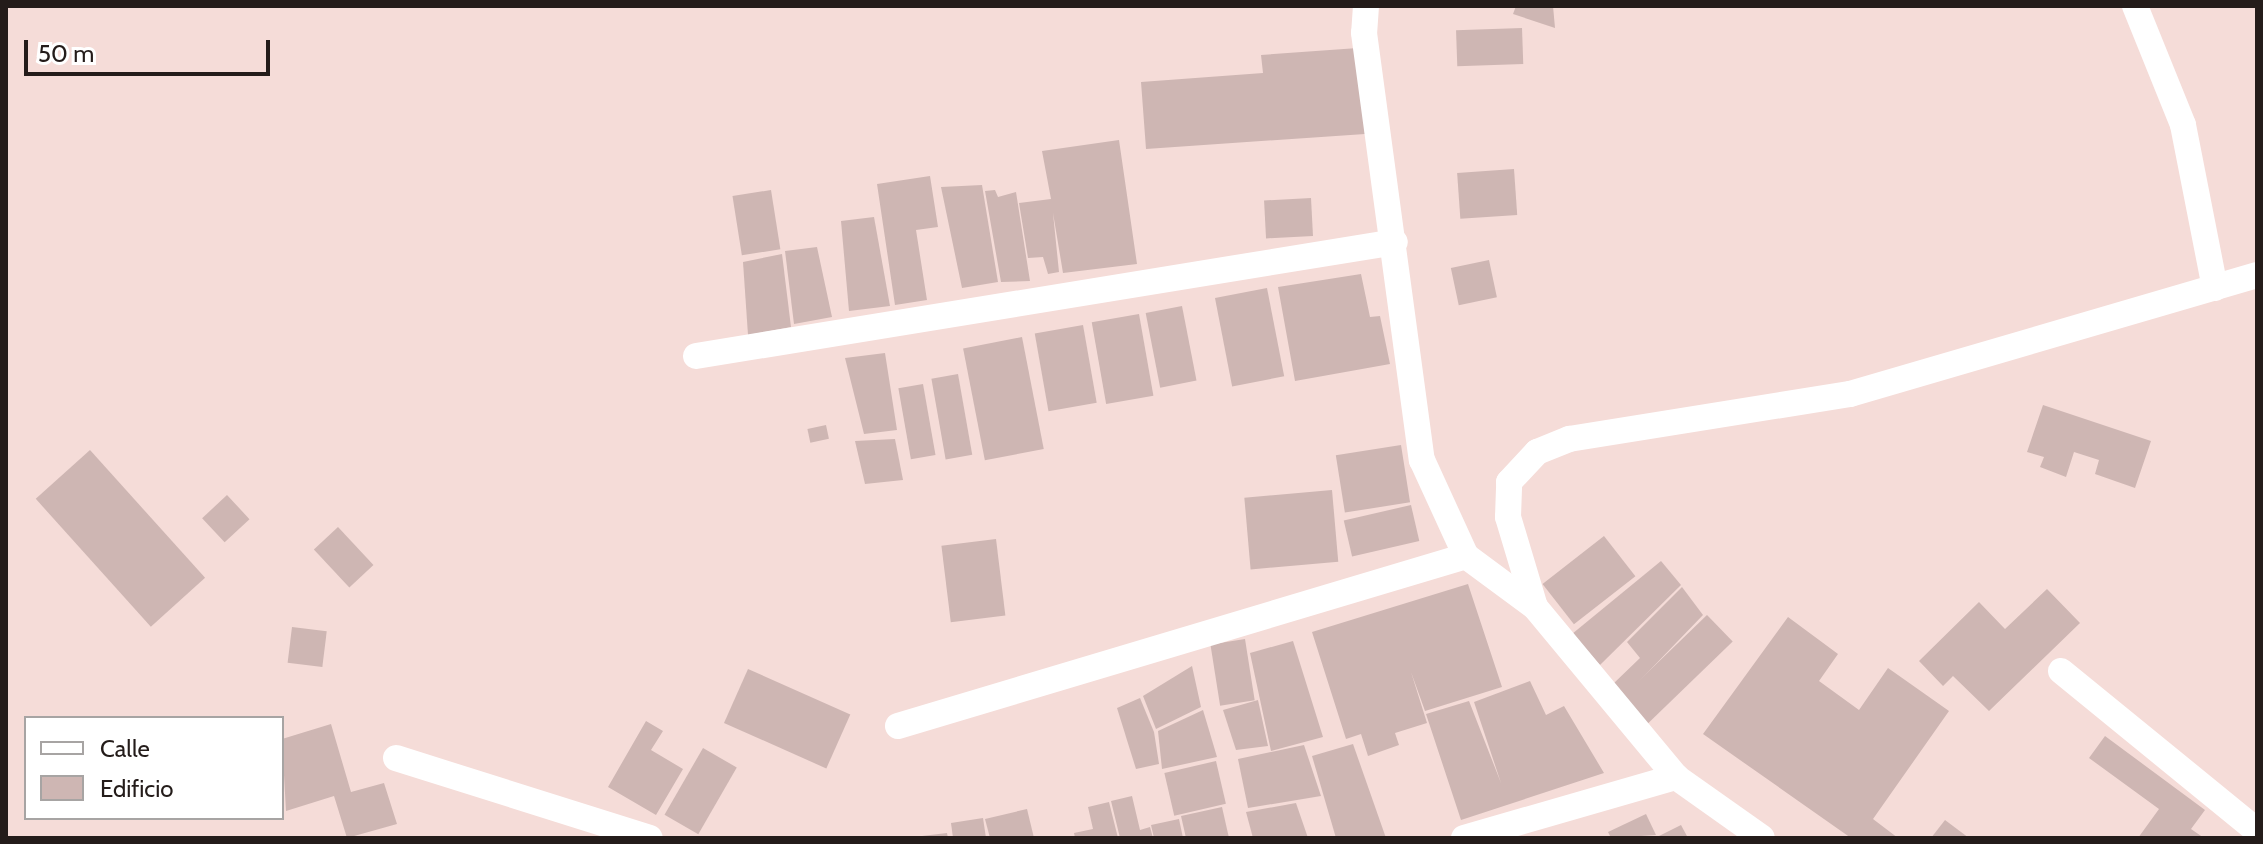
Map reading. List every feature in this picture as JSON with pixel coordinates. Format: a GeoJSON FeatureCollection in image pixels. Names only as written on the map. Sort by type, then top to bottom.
{"type":"FeatureCollection","features":[{"type":"Feature","properties":{"kind":"street"},"geometry":{"type":"LineString","coordinates":[[1366,6],[1364,33],[1395,242],[1422,460],[1466,556],[1535,607],[1676,777],[1762,838]]}},
{"type":"Feature","properties":{"kind":"street"},"geometry":{"type":"LineString","coordinates":[[2135,6],[2183,125],[2215,288]]}},
{"type":"Feature","properties":{"kind":"street"},"geometry":{"type":"LineString","coordinates":[[696,356],[1395,242]]}},
{"type":"Feature","properties":{"kind":"street"},"geometry":{"type":"LineString","coordinates":[[1535,607],[1508,517],[1509,482],[1537,452],[1569,439],[1850,394],[2257,275]]}},
{"type":"Feature","properties":{"kind":"street"},"geometry":{"type":"LineString","coordinates":[[898,726],[1466,556]]}},
{"type":"Feature","properties":{"kind":"street"},"geometry":{"type":"LineString","coordinates":[[2061,671],[2257,831]]}},
{"type":"Feature","properties":{"kind":"street"},"geometry":{"type":"LineString","coordinates":[[396,758],[650,838]]}},
{"type":"Feature","properties":{"kind":"street"},"geometry":{"type":"LineString","coordinates":[[1464,838],[1676,777]]}},
{"type":"Feature","properties":{"kind":"building"},"geometry":{"type":"Polygon","coordinates":[[[1516,6],[1553,6],[1555,28],[1513,14],[1516,6]]]}},
{"type":"Feature","properties":{"kind":"building"},"geometry":{"type":"Polygon","coordinates":[[[1522,28],[1523,64],[1457,66],[1456,30],[1522,28]]]}},
{"type":"Feature","properties":{"kind":"building"},"geometry":{"type":"Polygon","coordinates":[[[1358,48],[1365,134],[1146,149],[1141,82],[1263,73],[1261,55],[1358,48]]]}},
{"type":"Feature","properties":{"kind":"building"},"geometry":{"type":"Polygon","coordinates":[[[1119,140],[1137,264],[1063,273],[1053,213],[1059,272],[1048,274],[1043,257],[1028,258],[1019,203],[1051,199],[1042,151],[1119,140]]]}},
{"type":"Feature","properties":{"kind":"building"},"geometry":{"type":"Polygon","coordinates":[[[1514,169],[1517,215],[1460,219],[1457,173],[1514,169]]]}},
{"type":"Feature","properties":{"kind":"building"},"geometry":{"type":"Polygon","coordinates":[[[930,176],[938,227],[916,230],[927,300],[895,305],[877,184],[930,176]]]}},
{"type":"Feature","properties":{"kind":"building"},"geometry":{"type":"Polygon","coordinates":[[[982,185],[998,282],[962,288],[941,187],[982,185]]]}},
{"type":"Feature","properties":{"kind":"building"},"geometry":{"type":"Polygon","coordinates":[[[771,190],[780,249],[742,255],[732,196],[771,190]]]}},
{"type":"Feature","properties":{"kind":"building"},"geometry":{"type":"Polygon","coordinates":[[[995,190],[998,197],[1016,192],[1030,281],[1001,282],[985,191],[995,190]]]}},
{"type":"Feature","properties":{"kind":"building"},"geometry":{"type":"Polygon","coordinates":[[[1311,198],[1313,236],[1266,238],[1264,200],[1311,198]]]}},
{"type":"Feature","properties":{"kind":"building"},"geometry":{"type":"Polygon","coordinates":[[[874,217],[890,306],[849,311],[841,221],[874,217]]]}},
{"type":"Feature","properties":{"kind":"building"},"geometry":{"type":"Polygon","coordinates":[[[817,247],[832,317],[794,324],[785,251],[817,247]]]}},
{"type":"Feature","properties":{"kind":"building"},"geometry":{"type":"Polygon","coordinates":[[[782,254],[791,327],[748,335],[743,262],[782,254]]]}},
{"type":"Feature","properties":{"kind":"building"},"geometry":{"type":"Polygon","coordinates":[[[1489,260],[1497,297],[1459,305],[1451,268],[1489,260]]]}},
{"type":"Feature","properties":{"kind":"building"},"geometry":{"type":"Polygon","coordinates":[[[1361,274],[1370,317],[1380,316],[1390,364],[1295,381],[1278,287],[1361,274]]]}},
{"type":"Feature","properties":{"kind":"building"},"geometry":{"type":"Polygon","coordinates":[[[1267,288],[1284,376],[1232,386],[1215,298],[1267,288]]]}},
{"type":"Feature","properties":{"kind":"building"},"geometry":{"type":"Polygon","coordinates":[[[1182,306],[1197,381],[1160,388],[1146,313],[1182,306]]]}},
{"type":"Feature","properties":{"kind":"building"},"geometry":{"type":"Polygon","coordinates":[[[1139,314],[1153,396],[1106,404],[1092,322],[1139,314]]]}},
{"type":"Feature","properties":{"kind":"building"},"geometry":{"type":"Polygon","coordinates":[[[1083,325],[1097,403],[1048,411],[1035,334],[1083,325]]]}},
{"type":"Feature","properties":{"kind":"building"},"geometry":{"type":"Polygon","coordinates":[[[1022,337],[1044,449],[985,460],[963,348],[1022,337]]]}},
{"type":"Feature","properties":{"kind":"building"},"geometry":{"type":"Polygon","coordinates":[[[885,353],[897,430],[864,434],[845,358],[885,353]]]}},
{"type":"Feature","properties":{"kind":"building"},"geometry":{"type":"Polygon","coordinates":[[[958,374],[972,455],[946,459],[931,379],[958,374]]]}},
{"type":"Feature","properties":{"kind":"building"},"geometry":{"type":"Polygon","coordinates":[[[923,384],[936,455],[911,459],[898,388],[923,384]]]}},
{"type":"Feature","properties":{"kind":"building"},"geometry":{"type":"Polygon","coordinates":[[[2043,405],[2151,441],[2135,488],[2095,474],[2099,460],[2074,452],[2066,477],[2040,467],[2044,457],[2027,452],[2043,405]]]}},
{"type":"Feature","properties":{"kind":"building"},"geometry":{"type":"Polygon","coordinates":[[[826,425],[829,439],[810,443],[807,429],[826,425]]]}},
{"type":"Feature","properties":{"kind":"building"},"geometry":{"type":"Polygon","coordinates":[[[895,439],[903,480],[865,484],[855,441],[895,439]]]}},
{"type":"Feature","properties":{"kind":"building"},"geometry":{"type":"Polygon","coordinates":[[[1401,445],[1410,502],[1345,513],[1336,455],[1401,445]]]}},
{"type":"Feature","properties":{"kind":"building"},"geometry":{"type":"Polygon","coordinates":[[[90,450],[205,578],[151,627],[36,499],[90,450]]]}},
{"type":"Feature","properties":{"kind":"building"},"geometry":{"type":"Polygon","coordinates":[[[1332,490],[1338,562],[1251,569],[1244,498],[1332,490]]]}},
{"type":"Feature","properties":{"kind":"building"},"geometry":{"type":"Polygon","coordinates":[[[227,495],[250,519],[225,542],[202,518],[227,495]]]}},
{"type":"Feature","properties":{"kind":"building"},"geometry":{"type":"Polygon","coordinates":[[[1411,505],[1419,541],[1352,557],[1344,521],[1411,505]]]}},
{"type":"Feature","properties":{"kind":"building"},"geometry":{"type":"Polygon","coordinates":[[[338,527],[373,565],[349,588],[314,550],[338,527]]]}},
{"type":"Feature","properties":{"kind":"building"},"geometry":{"type":"Polygon","coordinates":[[[1604,536],[1635,576],[1574,624],[1543,584],[1604,536]]]}},
{"type":"Feature","properties":{"kind":"building"},"geometry":{"type":"Polygon","coordinates":[[[996,539],[1005,615],[951,622],[941,546],[996,539]]]}},
{"type":"Feature","properties":{"kind":"building"},"geometry":{"type":"Polygon","coordinates":[[[1661,561],[1681,585],[1600,665],[1572,634],[1661,561]]]}},
{"type":"Feature","properties":{"kind":"building"},"geometry":{"type":"Polygon","coordinates":[[[1468,584],[1502,687],[1425,711],[1411,672],[1427,723],[1395,733],[1399,745],[1368,756],[1361,734],[1346,739],[1312,632],[1468,584]]]}},
{"type":"Feature","properties":{"kind":"building"},"geometry":{"type":"Polygon","coordinates":[[[1682,587],[1703,615],[1624,697],[1613,684],[1640,658],[1627,642],[1682,587]]]}},
{"type":"Feature","properties":{"kind":"building"},"geometry":{"type":"Polygon","coordinates":[[[2047,589],[2080,623],[1989,711],[1953,676],[1943,686],[1919,661],[1979,602],[2005,629],[2047,589]]]}},
{"type":"Feature","properties":{"kind":"building"},"geometry":{"type":"Polygon","coordinates":[[[1707,615],[1733,642],[1647,724],[1621,698],[1707,615]]]}},
{"type":"Feature","properties":{"kind":"building"},"geometry":{"type":"Polygon","coordinates":[[[1788,617],[1838,654],[1819,681],[1859,710],[1888,668],[1949,711],[1873,819],[1898,838],[1851,838],[1703,734],[1788,617]]]}},
{"type":"Feature","properties":{"kind":"building"},"geometry":{"type":"Polygon","coordinates":[[[292,627],[327,631],[322,667],[288,663],[292,627]]]}},
{"type":"Feature","properties":{"kind":"building"},"geometry":{"type":"Polygon","coordinates":[[[1245,639],[1255,700],[1220,706],[1210,644],[1245,639]]]}},
{"type":"Feature","properties":{"kind":"building"},"geometry":{"type":"Polygon","coordinates":[[[1293,641],[1323,737],[1271,751],[1250,653],[1293,641]]]}},
{"type":"Feature","properties":{"kind":"building"},"geometry":{"type":"Polygon","coordinates":[[[1192,666],[1201,707],[1156,729],[1143,696],[1192,666]]]}},
{"type":"Feature","properties":{"kind":"building"},"geometry":{"type":"Polygon","coordinates":[[[748,669],[850,715],[826,768],[724,723],[748,669]]]}},
{"type":"Feature","properties":{"kind":"building"},"geometry":{"type":"Polygon","coordinates":[[[1530,681],[1546,715],[1564,706],[1604,773],[1461,820],[1426,714],[1469,701],[1501,783],[1474,702],[1530,681]]]}},
{"type":"Feature","properties":{"kind":"building"},"geometry":{"type":"Polygon","coordinates":[[[1140,698],[1154,732],[1159,764],[1136,769],[1117,708],[1140,698]]]}},
{"type":"Feature","properties":{"kind":"building"},"geometry":{"type":"Polygon","coordinates":[[[1258,700],[1268,746],[1236,750],[1223,710],[1258,700]]]}},
{"type":"Feature","properties":{"kind":"building"},"geometry":{"type":"Polygon","coordinates":[[[1203,710],[1217,757],[1162,769],[1158,731],[1203,710]]]}},
{"type":"Feature","properties":{"kind":"building"},"geometry":{"type":"Polygon","coordinates":[[[646,721],[663,731],[651,750],[683,769],[656,815],[608,787],[646,721]]]}},
{"type":"Feature","properties":{"kind":"building"},"geometry":{"type":"Polygon","coordinates":[[[331,724],[351,792],[384,783],[397,824],[347,838],[334,796],[286,811],[284,738],[331,724]]]}},
{"type":"Feature","properties":{"kind":"building"},"geometry":{"type":"Polygon","coordinates":[[[2105,736],[2205,810],[2191,829],[2204,838],[2138,838],[2159,809],[2089,758],[2105,736]]]}},
{"type":"Feature","properties":{"kind":"building"},"geometry":{"type":"Polygon","coordinates":[[[1353,744],[1386,838],[1336,838],[1312,756],[1353,744]]]}},
{"type":"Feature","properties":{"kind":"building"},"geometry":{"type":"Polygon","coordinates":[[[1304,745],[1321,796],[1248,808],[1238,759],[1304,745]]]}},
{"type":"Feature","properties":{"kind":"building"},"geometry":{"type":"Polygon","coordinates":[[[703,748],[737,768],[698,834],[664,815],[703,748]]]}},
{"type":"Feature","properties":{"kind":"building"},"geometry":{"type":"Polygon","coordinates":[[[1216,761],[1226,804],[1174,816],[1164,773],[1216,761]]]}},
{"type":"Feature","properties":{"kind":"building"},"geometry":{"type":"Polygon","coordinates":[[[1132,796],[1140,830],[1150,827],[1153,838],[1120,838],[1111,801],[1132,796]]]}},
{"type":"Feature","properties":{"kind":"building"},"geometry":{"type":"Polygon","coordinates":[[[1109,802],[1118,838],[1075,838],[1074,833],[1093,829],[1088,807],[1109,802]]]}},
{"type":"Feature","properties":{"kind":"building"},"geometry":{"type":"Polygon","coordinates":[[[1296,803],[1308,838],[1253,838],[1246,812],[1296,803]]]}},
{"type":"Feature","properties":{"kind":"building"},"geometry":{"type":"Polygon","coordinates":[[[1222,807],[1229,838],[1186,838],[1181,816],[1222,807]]]}},
{"type":"Feature","properties":{"kind":"building"},"geometry":{"type":"Polygon","coordinates":[[[1027,809],[1034,838],[990,838],[985,819],[1027,809]]]}},
{"type":"Feature","properties":{"kind":"building"},"geometry":{"type":"Polygon","coordinates":[[[1646,814],[1656,835],[1611,838],[1608,832],[1646,814]]]}},
{"type":"Feature","properties":{"kind":"building"},"geometry":{"type":"Polygon","coordinates":[[[983,818],[986,838],[953,838],[951,823],[983,818]]]}},
{"type":"Feature","properties":{"kind":"building"},"geometry":{"type":"Polygon","coordinates":[[[1179,819],[1183,838],[1154,838],[1151,825],[1179,819]]]}},
{"type":"Feature","properties":{"kind":"building"},"geometry":{"type":"Polygon","coordinates":[[[1945,820],[1969,838],[1931,838],[1945,820]]]}},
{"type":"Feature","properties":{"kind":"building"},"geometry":{"type":"Polygon","coordinates":[[[1681,825],[1688,838],[1655,838],[1681,825]]]}},
{"type":"Feature","properties":{"kind":"building"},"geometry":{"type":"Polygon","coordinates":[[[947,833],[948,838],[922,838],[922,836],[947,833]]]}}]}
